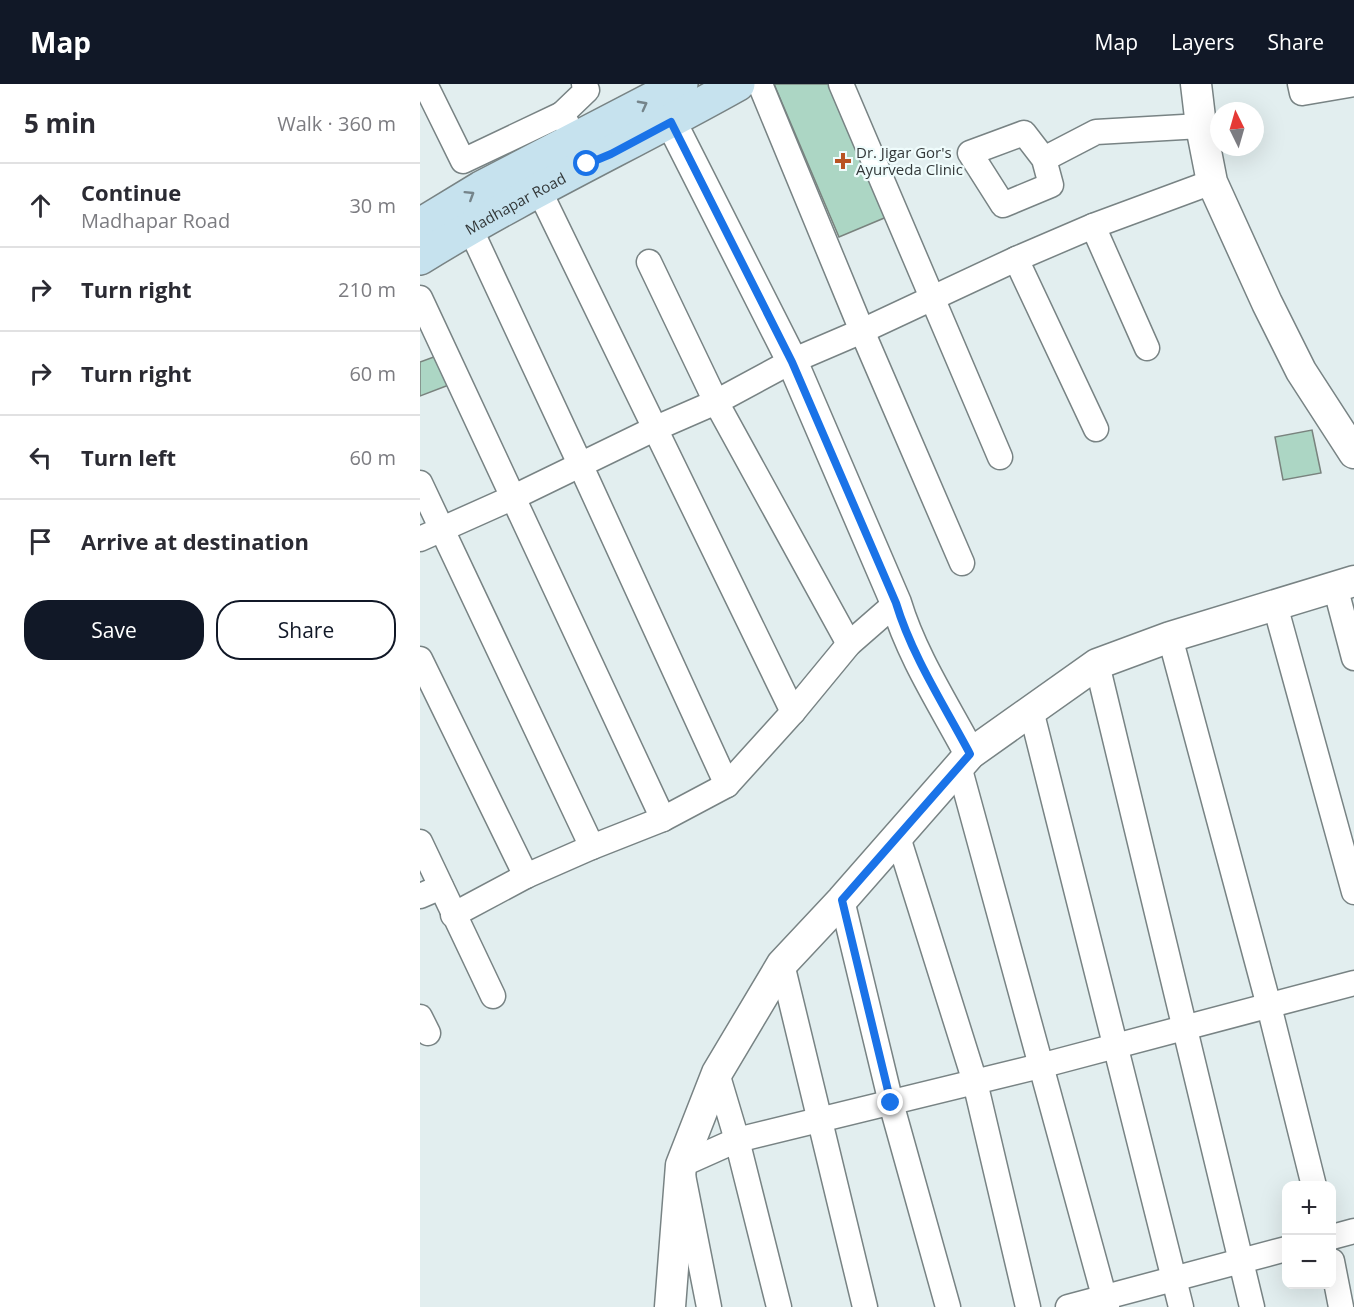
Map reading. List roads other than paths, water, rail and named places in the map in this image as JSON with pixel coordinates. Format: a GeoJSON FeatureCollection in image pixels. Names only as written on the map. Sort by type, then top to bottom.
{"type":"FeatureCollection","features":[{"type":"Feature","properties":{"kind":"main road","name":"Madhapar Road"},"geometry":{"type":"LineString","coordinates":[[420,225],[481,188],[568,126],[599,128],[681,84]]}},
{"type":"Feature","properties":{"kind":"main road","name":"Madhapar Road"},"geometry":{"type":"LineString","coordinates":[[420,258],[495,212],[671,122],[738,84]]}},
{"type":"Feature","properties":{"kind":"street"},"geometry":{"type":"LineString","coordinates":[[424,84],[463,161],[568,126],[587,90],[584,84]]}},
{"type":"Feature","properties":{"kind":"street"},"geometry":{"type":"LineString","coordinates":[[760,84],[862,331],[962,563]]}},
{"type":"Feature","properties":{"kind":"street"},"geometry":{"type":"LineString","coordinates":[[841,84],[1000,457]]}},
{"type":"Feature","properties":{"kind":"street"},"geometry":{"type":"LineString","coordinates":[[1196,84],[1201,126],[1212,182],[1301,371],[1354,453]]}},
{"type":"Feature","properties":{"kind":"street"},"geometry":{"type":"LineString","coordinates":[[1300,84],[1302,93],[1354,84]]}},
{"type":"Feature","properties":{"kind":"street"},"geometry":{"type":"LineString","coordinates":[[671,122],[792,362],[964,760],[1040,1066],[1106,1302]]}},
{"type":"Feature","properties":{"kind":"street"},"geometry":{"type":"LineString","coordinates":[[1044,159],[1096,132],[1201,126]]}},
{"type":"Feature","properties":{"kind":"street"},"geometry":{"type":"LineString","coordinates":[[420,539],[716,402],[792,362],[1016,259],[1093,226],[1212,182]]}},
{"type":"Feature","properties":{"kind":"street"},"geometry":{"type":"LineString","coordinates":[[539,190],[793,712]]}},
{"type":"Feature","properties":{"kind":"street"},"geometry":{"type":"LineString","coordinates":[[1093,226],[1147,348]]}},
{"type":"Feature","properties":{"kind":"street"},"geometry":{"type":"LineString","coordinates":[[470,228],[727,785]]}},
{"type":"Feature","properties":{"kind":"street"},"geometry":{"type":"LineString","coordinates":[[1016,259],[1096,429]]}},
{"type":"Feature","properties":{"kind":"street"},"geometry":{"type":"LineString","coordinates":[[649,262],[716,402],[849,644]]}},
{"type":"Feature","properties":{"kind":"street"},"geometry":{"type":"LineString","coordinates":[[420,298],[663,819]]}},
{"type":"Feature","properties":{"kind":"street"},"geometry":{"type":"LineString","coordinates":[[420,483],[592,847]]}},
{"type":"Feature","properties":{"kind":"street"},"geometry":{"type":"LineString","coordinates":[[670,1307],[681,1165],[717,1073],[782,964],[842,900],[964,760],[1097,664],[1170,637],[1345,583],[1354,658]]}},
{"type":"Feature","properties":{"kind":"street"},"geometry":{"type":"LineString","coordinates":[[1275,605],[1354,892]]}},
{"type":"Feature","properties":{"kind":"street"},"geometry":{"type":"LineString","coordinates":[[453,915],[526,876],[663,819],[727,785],[793,712],[849,644],[898,611]]}},
{"type":"Feature","properties":{"kind":"street"},"geometry":{"type":"LineString","coordinates":[[1170,637],[1269,1006],[1313,1181]]}},
{"type":"Feature","properties":{"kind":"street"},"geometry":{"type":"LineString","coordinates":[[420,659],[526,876]]}},
{"type":"Feature","properties":{"kind":"street"},"geometry":{"type":"LineString","coordinates":[[1097,664],[1252,1307]]}},
{"type":"Feature","properties":{"kind":"street"},"geometry":{"type":"LineString","coordinates":[[1031,710],[1181,1307]]}},
{"type":"Feature","properties":{"kind":"street"},"geometry":{"type":"LineString","coordinates":[[898,837],[975,1082],[1028,1307]]}},
{"type":"Feature","properties":{"kind":"street"},"geometry":{"type":"LineString","coordinates":[[420,842],[430,892],[453,915],[493,996]]}},
{"type":"Feature","properties":{"kind":"street"},"geometry":{"type":"LineString","coordinates":[[842,900],[891,1103],[948,1307]]}},
{"type":"Feature","properties":{"kind":"street"},"geometry":{"type":"LineString","coordinates":[[782,964],[865,1307]]}},
{"type":"Feature","properties":{"kind":"street"},"geometry":{"type":"LineString","coordinates":[[681,1165],[737,1140],[1040,1066],[1354,983]]}},
{"type":"Feature","properties":{"kind":"street"},"geometry":{"type":"LineString","coordinates":[[717,1073],[737,1140],[779,1307]]}},
{"type":"Feature","properties":{"kind":"street"},"geometry":{"type":"LineString","coordinates":[[681,1165],[709,1307]]}},
{"type":"Feature","properties":{"kind":"street"},"geometry":{"type":"LineString","coordinates":[[1336,1237],[1354,1231]]}},
{"type":"Feature","properties":{"kind":"street"},"geometry":{"type":"LineString","coordinates":[[1068,1307],[1106,1302],[1173,1278],[1282,1250]]}},
{"type":"Feature","properties":{"kind":"street"},"geometry":{"type":"LineString","coordinates":[[1336,1281],[1341,1307]]}},
{"type":"Feature","properties":{"kind":"place","name":"Dr. Jigar Gor's Ayurveda Clinic"},"geometry":{"type":"Point","coordinates":[843,161]}}]}
